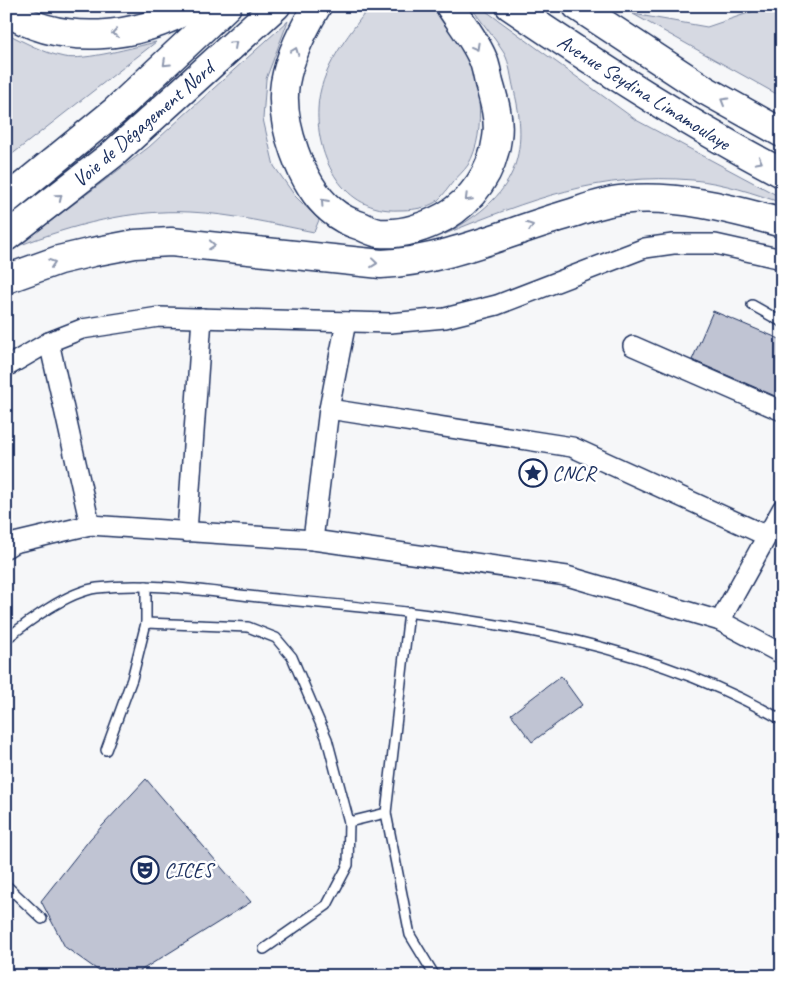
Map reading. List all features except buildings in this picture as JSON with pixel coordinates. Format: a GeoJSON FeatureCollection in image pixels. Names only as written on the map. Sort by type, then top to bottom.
{"type":"FeatureCollection","features":[{"type":"Feature","properties":{"kind":"highway"},"geometry":{"type":"LineString","coordinates":[[6,11],[23,22],[51,31],[108,34],[160,22],[193,6]]}},
{"type":"Feature","properties":{"kind":"highway","name":"Voie de Dégagement Nord"},"geometry":{"type":"LineString","coordinates":[[6,200],[115,111],[227,6]]}},
{"type":"Feature","properties":{"kind":"highway","name":"Voie de Dégagement Nord"},"geometry":{"type":"LineString","coordinates":[[6,237],[114,153],[276,6]]}},
{"type":"Feature","properties":{"kind":"highway"},"geometry":{"type":"LineString","coordinates":[[317,6],[293,53],[285,84],[285,110],[291,139],[314,191],[332,211],[353,224],[378,233],[403,231],[432,223],[457,210],[474,193],[490,165],[498,138],[493,95],[483,58],[450,6]]}},
{"type":"Feature","properties":{"kind":"highway","name":"Avenue Seydina Limamoulaye"},"geometry":{"type":"LineString","coordinates":[[510,6],[576,51],[708,132],[782,173]]}},
{"type":"Feature","properties":{"kind":"highway","name":"Avenue Seydina Limamoulaye"},"geometry":{"type":"LineString","coordinates":[[577,6],[705,90],[782,133]]}},
{"type":"Feature","properties":{"kind":"highway"},"geometry":{"type":"LineString","coordinates":[[6,279],[59,260],[93,252],[135,244],[170,242],[381,264],[410,263],[438,256],[546,220],[619,200],[654,199],[697,202],[731,208],[782,223]]}},
{"type":"Feature","properties":{"kind":"street"},"geometry":{"type":"LineString","coordinates":[[6,368],[49,342],[82,329],[159,317],[390,323],[446,318],[497,305],[645,248],[673,244],[715,244],[782,259]]}},
{"type":"Feature","properties":{"kind":"street"},"geometry":{"type":"LineString","coordinates":[[187,532],[202,318]]}},
{"type":"Feature","properties":{"kind":"street"},"geometry":{"type":"LineString","coordinates":[[313,540],[329,409],[346,322]]}},
{"type":"Feature","properties":{"kind":"street"},"geometry":{"type":"LineString","coordinates":[[49,342],[90,525]]}},
{"type":"Feature","properties":{"kind":"street"},"geometry":{"type":"LineString","coordinates":[[633,346],[782,411]]}},
{"type":"Feature","properties":{"kind":"street"},"geometry":{"type":"LineString","coordinates":[[329,409],[572,447],[767,536]]}},
{"type":"Feature","properties":{"kind":"street"},"geometry":{"type":"LineString","coordinates":[[720,621],[782,509]]}},
{"type":"Feature","properties":{"kind":"street"},"geometry":{"type":"LineString","coordinates":[[6,548],[14,543],[90,525],[313,540],[567,576],[720,621],[782,654]]}},
{"type":"Feature","properties":{"kind":"lane"},"geometry":{"type":"LineString","coordinates":[[752,305],[782,322]]}},
{"type":"Feature","properties":{"kind":"lane"},"geometry":{"type":"LineString","coordinates":[[106,750],[132,679],[146,623],[146,586]]}},
{"type":"Feature","properties":{"kind":"lane"},"geometry":{"type":"LineString","coordinates":[[6,640],[57,603],[95,588],[146,586],[409,612],[530,630],[604,647],[665,666],[712,685],[782,720]]}},
{"type":"Feature","properties":{"kind":"lane"},"geometry":{"type":"LineString","coordinates":[[409,612],[386,813],[410,935],[435,976]]}},
{"type":"Feature","properties":{"kind":"lane"},"geometry":{"type":"LineString","coordinates":[[146,623],[248,627],[276,638],[292,657],[327,740],[349,822],[348,866],[327,906],[264,949]]}},
{"type":"Feature","properties":{"kind":"lane"},"geometry":{"type":"LineString","coordinates":[[349,822],[386,813]]}},
{"type":"Feature","properties":{"kind":"lane"},"geometry":{"type":"LineString","coordinates":[[6,886],[42,919]]}},
{"type":"Feature","properties":{"kind":"shaded area"},"geometry":{"type":"Polygon","coordinates":[[[370,6],[440,6],[462,36],[474,69],[479,102],[479,119],[478,136],[474,151],[468,165],[441,198],[416,209],[379,209],[362,202],[348,192],[337,179],[328,163],[322,146],[318,109],[323,81],[336,54],[370,6]]]}},
{"type":"Feature","properties":{"kind":"shaded area"},"geometry":{"type":"Polygon","coordinates":[[[470,6],[479,6],[636,120],[782,198],[782,203],[705,181],[627,180],[566,191],[506,210],[445,234],[467,221],[500,192],[510,176],[517,158],[520,138],[519,115],[506,57],[470,6]]]}},
{"type":"Feature","properties":{"kind":"shaded area"},"geometry":{"type":"Polygon","coordinates":[[[769,6],[782,6],[782,97],[633,14],[707,27],[769,6]]]}},
{"type":"Feature","properties":{"kind":"shaded area"},"geometry":{"type":"Polygon","coordinates":[[[288,21],[266,79],[263,119],[274,166],[295,196],[319,220],[314,232],[221,215],[190,212],[146,213],[81,225],[18,246],[149,147],[288,21]]]}},
{"type":"Feature","properties":{"kind":"shaded area"},"geometry":{"type":"Polygon","coordinates":[[[6,33],[49,53],[73,58],[110,53],[156,42],[6,159],[6,33]]]}},
{"type":"Feature","properties":{"kind":"place","name":"CNCR"},"geometry":{"type":"Point","coordinates":[533,473]}},
{"type":"Feature","properties":{"kind":"place","name":"CICES"},"geometry":{"type":"Point","coordinates":[145,870]}}]}
